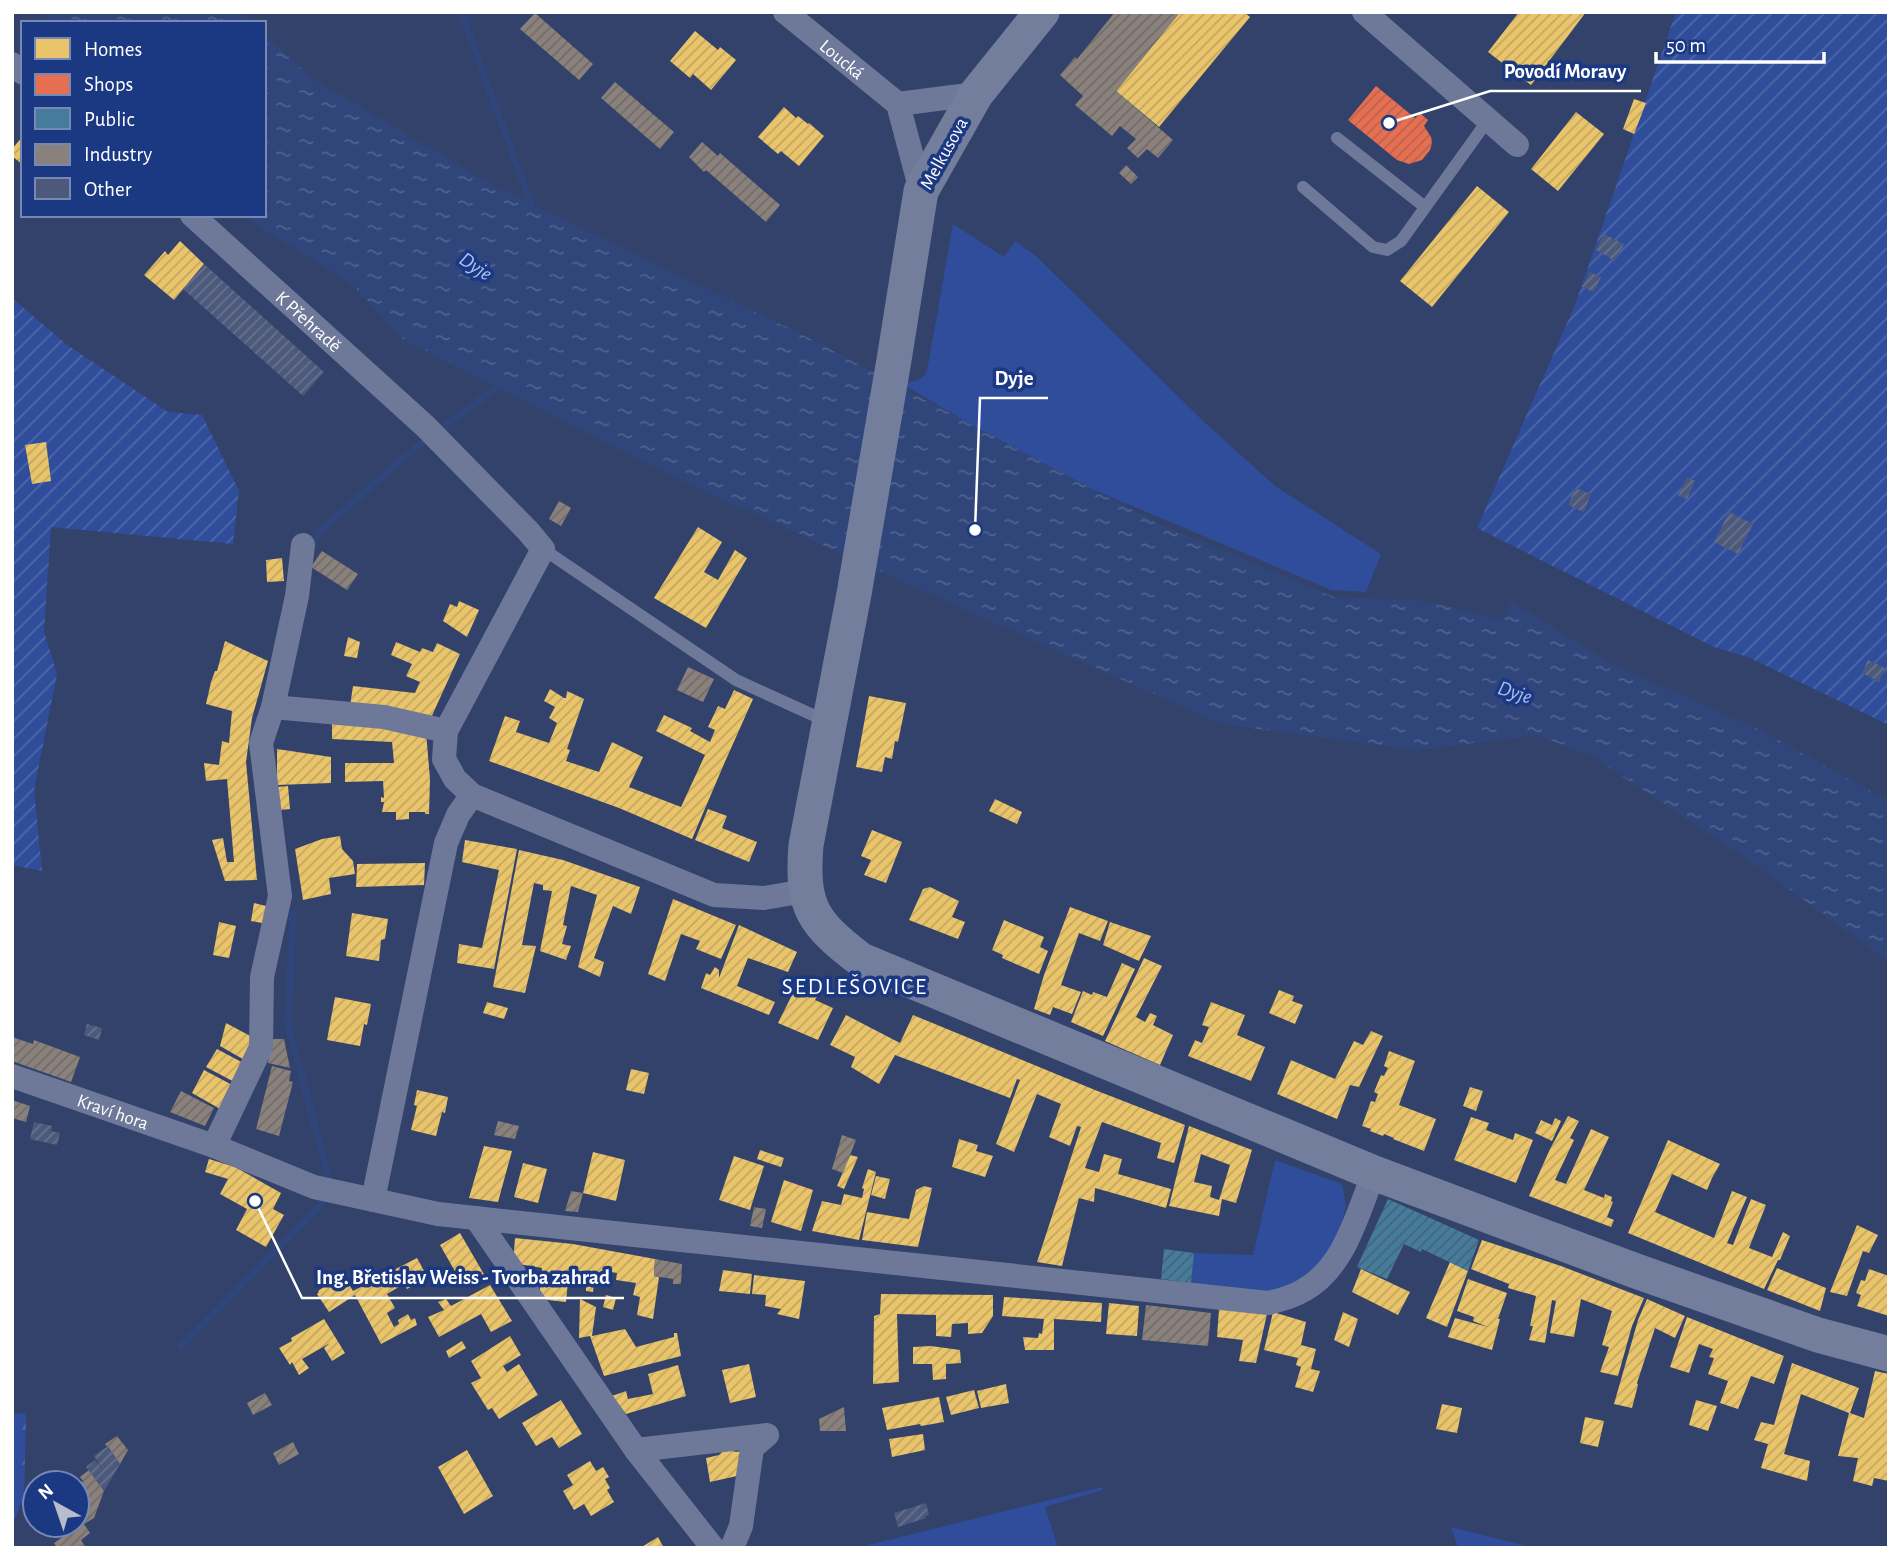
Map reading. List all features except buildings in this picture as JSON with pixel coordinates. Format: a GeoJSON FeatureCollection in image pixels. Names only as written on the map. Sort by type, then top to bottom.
{"type":"FeatureCollection","features":[{"type":"Feature","properties":{"kind":"street","name":"Loucká"},"geometry":{"type":"LineString","coordinates":[[785,12],[898,104]]}},
{"type":"Feature","properties":{"kind":"street","name":"Melkusova"},"geometry":{"type":"LineString","coordinates":[[805,891],[806,845],[854,594],[920,191],[976,94],[1042,12]]}},
{"type":"Feature","properties":{"kind":"street"},"geometry":{"type":"LineString","coordinates":[[1364,12],[1517,145]]}},
{"type":"Feature","properties":{"kind":"street"},"geometry":{"type":"LineString","coordinates":[[920,191],[898,104],[976,94]]}},
{"type":"Feature","properties":{"kind":"street","name":"K Přehradě"},"geometry":{"type":"LineString","coordinates":[[194,217],[431,432],[543,549]]}},
{"type":"Feature","properties":{"kind":"street"},"geometry":{"type":"LineString","coordinates":[[214,1146],[261,1047],[262,977],[280,895],[261,743],[272,707],[297,596],[303,545]]}},
{"type":"Feature","properties":{"kind":"street"},"geometry":{"type":"LineString","coordinates":[[543,549],[446,731],[444,759],[455,779],[472,795],[714,895],[764,898],[805,891],[816,919],[833,939],[861,960],[1374,1173],[1805,1331],[1889,1354]]}},
{"type":"Feature","properties":{"kind":"street"},"geometry":{"type":"LineString","coordinates":[[272,707],[384,717],[446,731]]}},
{"type":"Feature","properties":{"kind":"street"},"geometry":{"type":"LineString","coordinates":[[373,1200],[446,843],[458,815],[472,795]]}},
{"type":"Feature","properties":{"kind":"street","name":"Kraví hora"},"geometry":{"type":"LineString","coordinates":[[12,1076],[214,1146],[323,1189],[438,1214],[1268,1303],[1306,1290],[1325,1275],[1342,1252],[1374,1173]]}},
{"type":"Feature","properties":{"kind":"street"},"geometry":{"type":"LineString","coordinates":[[476,1218],[636,1450],[713,1548]]}},
{"type":"Feature","properties":{"kind":"street"},"geometry":{"type":"LineString","coordinates":[[636,1450],[767,1435],[752,1448],[741,1526],[732,1548]]}},
{"type":"Feature","properties":{"kind":"lane"},"geometry":{"type":"LineString","coordinates":[[1303,187],[1373,247],[1387,250],[1401,241],[1488,120]]}},
{"type":"Feature","properties":{"kind":"lane"},"geometry":{"type":"LineString","coordinates":[[1337,138],[1425,207]]}},
{"type":"Feature","properties":{"kind":"lane"},"geometry":{"type":"LineString","coordinates":[[543,549],[736,680],[830,722]]}},
{"type":"Feature","properties":{"kind":"green space"},"geometry":{"type":"Polygon","coordinates":[[[1676,12],[1889,12],[1889,725],[1748,657],[1714,647],[1477,528],[1575,305],[1676,12]]]}},
{"type":"Feature","properties":{"kind":"green space"},"geometry":{"type":"Polygon","coordinates":[[[953,224],[1004,257],[1015,241],[1036,256],[1202,420],[1275,486],[1381,554],[1366,592],[1331,590],[1045,469],[901,383],[913,382],[927,371],[953,224]]]}},
{"type":"Feature","properties":{"kind":"green space"},"geometry":{"type":"Polygon","coordinates":[[[12,298],[66,344],[168,412],[202,415],[239,491],[233,544],[51,527],[44,632],[57,674],[34,790],[42,871],[12,865],[12,298]]]}},
{"type":"Feature","properties":{"kind":"green space"},"geometry":{"type":"Polygon","coordinates":[[[1275,1160],[1342,1184],[1346,1205],[1339,1238],[1306,1281],[1269,1294],[1191,1283],[1193,1253],[1253,1255],[1275,1160]]]}},
{"type":"Feature","properties":{"kind":"green space"},"geometry":{"type":"Polygon","coordinates":[[[26,1413],[21,1504],[12,1525],[12,1414],[26,1413]]]}},
{"type":"Feature","properties":{"kind":"green space"},"geometry":{"type":"Polygon","coordinates":[[[1102,1487],[1103,1490],[1045,1507],[1058,1548],[856,1548],[1102,1487]]]}},
{"type":"Feature","properties":{"kind":"green space"},"geometry":{"type":"Polygon","coordinates":[[[1451,1527],[1535,1548],[1458,1548],[1451,1527]]]}},
{"type":"Feature","properties":{"kind":"water"},"geometry":{"type":"Polygon","coordinates":[[[42,12],[241,12],[250,21],[50,21],[42,12]]]}},
{"type":"Feature","properties":{"kind":"water"},"geometry":{"type":"Polygon","coordinates":[[[266,36],[313,79],[494,186],[803,335],[1157,523],[1334,597],[1424,601],[1503,620],[1512,602],[1612,664],[1762,731],[1889,801],[1889,962],[1753,863],[1592,756],[1537,735],[1417,750],[1222,724],[674,477],[401,338],[352,284],[244,217],[266,217],[266,36]]]}},
{"type":"Feature","properties":{"kind":"waterway"},"geometry":{"type":"LineString","coordinates":[[461,12],[533,209]]}},
{"type":"Feature","properties":{"kind":"waterway"},"geometry":{"type":"LineString","coordinates":[[311,548],[321,530],[415,448],[503,383]]}},
{"type":"Feature","properties":{"kind":"waterway"},"geometry":{"type":"LineString","coordinates":[[181,1346],[320,1206],[328,1175],[288,1025],[293,913]]}},
{"type":"Feature","properties":{"kind":"place","name":"Povodí Moravy"},"geometry":{"type":"Point","coordinates":[1389,123]}},
{"type":"Feature","properties":{"kind":"place","name":"Dyje"},"geometry":{"type":"Point","coordinates":[975,530]}},
{"type":"Feature","properties":{"kind":"place","name":"Ing. Břetislav Weiss - Tvorba zahrad"},"geometry":{"type":"Point","coordinates":[255,1201]}},
{"type":"Feature","properties":{"kind":"district","name":"SEDLEŠOVICE"},"geometry":{"type":"Point","coordinates":[855,986]}}]}
